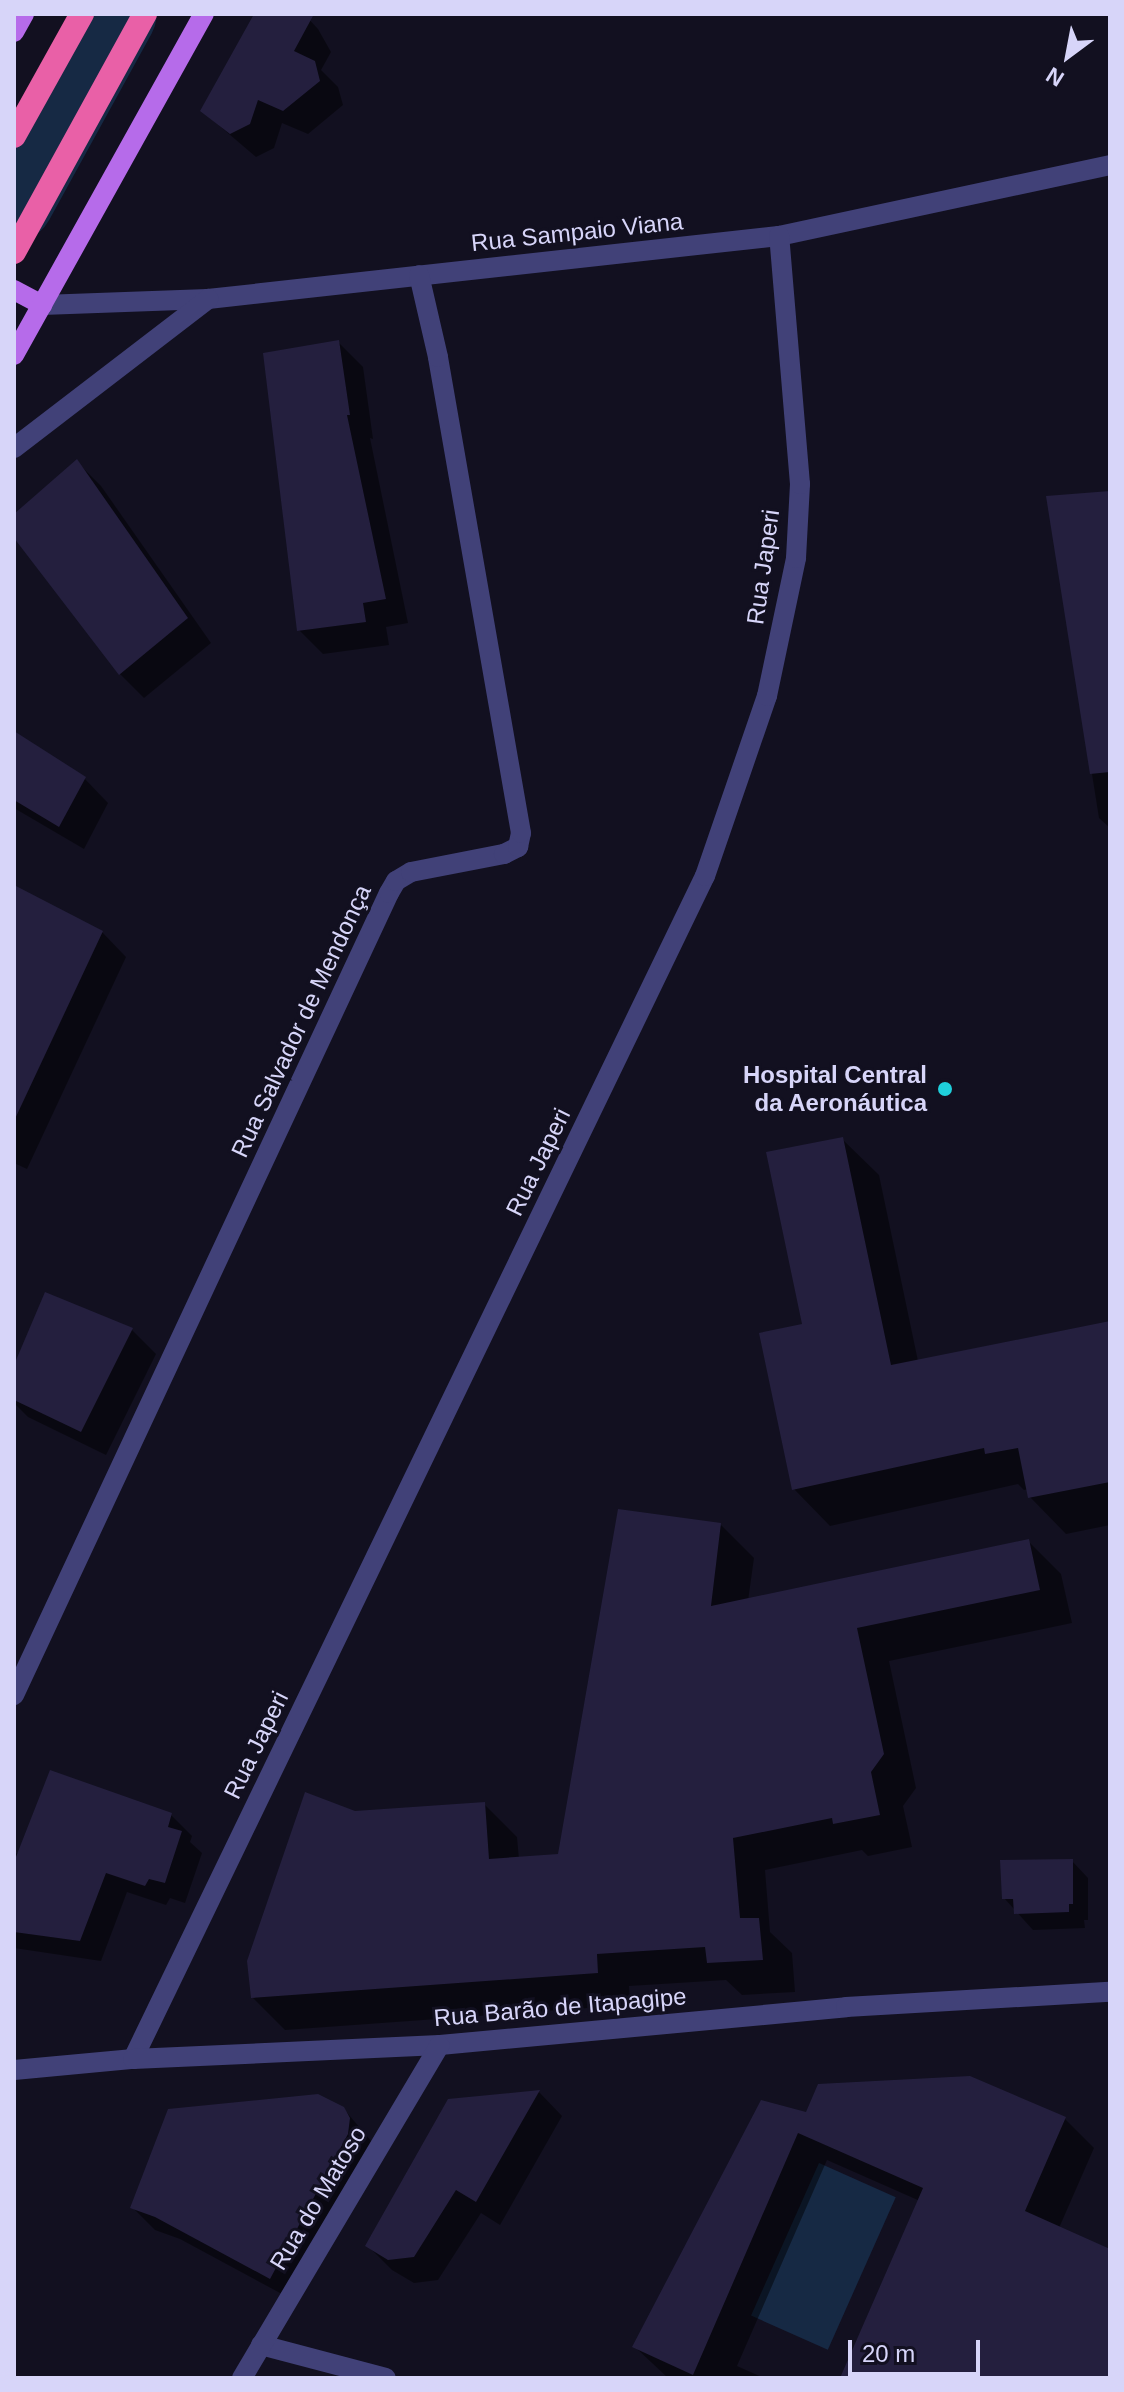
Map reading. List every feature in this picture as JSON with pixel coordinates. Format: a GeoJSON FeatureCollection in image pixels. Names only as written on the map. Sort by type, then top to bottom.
{"type":"FeatureCollection","features":[{"type":"Feature","properties":{"kind":"highway"},"geometry":{"type":"LineString","coordinates":[[14,136],[82,14]]}},
{"type":"Feature","properties":{"kind":"highway"},"geometry":{"type":"LineString","coordinates":[[14,252],[145,14]]}},
{"type":"Feature","properties":{"kind":"main road"},"geometry":{"type":"LineString","coordinates":[[14,32],[24,14]]}},
{"type":"Feature","properties":{"kind":"main road"},"geometry":{"type":"LineString","coordinates":[[14,355],[204,14]]}},
{"type":"Feature","properties":{"kind":"main road"},"geometry":{"type":"LineString","coordinates":[[14,290],[42,305]]}},
{"type":"Feature","properties":{"kind":"street","name":"Rua Sampaio Viana"},"geometry":{"type":"LineString","coordinates":[[42,305],[208,299],[779,236],[1110,165]]}},
{"type":"Feature","properties":{"kind":"street","name":"Rua Japeri"},"geometry":{"type":"LineString","coordinates":[[133,2059],[705,876],[767,696],[796,558],[800,484],[779,236]]}},
{"type":"Feature","properties":{"kind":"street","name":"Rua Salvador de Mendonça"},"geometry":{"type":"LineString","coordinates":[[14,1695],[396,881],[411,872],[504,854],[518,847],[521,833],[519,817],[438,357],[419,275]]}},
{"type":"Feature","properties":{"kind":"street"},"geometry":{"type":"LineString","coordinates":[[14,448],[208,299]]}},
{"type":"Feature","properties":{"kind":"street","name":"Rua Barão de Itapagipe"},"geometry":{"type":"LineString","coordinates":[[14,2070],[133,2059],[440,2045],[846,2007],[1110,1992]]}},
{"type":"Feature","properties":{"kind":"street","name":"Rua do Matoso"},"geometry":{"type":"LineString","coordinates":[[242,2378],[440,2045]]}},
{"type":"Feature","properties":{"kind":"street"},"geometry":{"type":"LineString","coordinates":[[261,2345],[386,2378]]}},
{"type":"Feature","properties":{"kind":"water"},"geometry":{"type":"Polygon","coordinates":[[[819,2163],[896,2197],[828,2350],[751,2316],[819,2163]]]}},
{"type":"Feature","properties":{"kind":"building"},"geometry":{"type":"Polygon","coordinates":[[[254,14],[314,14],[294,51],[315,61],[320,81],[283,111],[258,100],[250,124],[230,134],[200,111],[254,14]]]}},
{"type":"Feature","properties":{"kind":"building"},"geometry":{"type":"Polygon","coordinates":[[[339,340],[350,415],[347,415],[386,599],[363,603],[366,622],[297,631],[263,353],[339,340]]]}},
{"type":"Feature","properties":{"kind":"building"},"geometry":{"type":"Polygon","coordinates":[[[77,459],[188,618],[119,675],[14,538],[14,514],[77,459]]]}},
{"type":"Feature","properties":{"kind":"building"},"geometry":{"type":"Polygon","coordinates":[[[1110,491],[1110,772],[1090,774],[1046,496],[1110,491]]]}},
{"type":"Feature","properties":{"kind":"building"},"geometry":{"type":"Polygon","coordinates":[[[14,731],[86,777],[59,827],[14,800],[14,731]]]}},
{"type":"Feature","properties":{"kind":"building"},"geometry":{"type":"Polygon","coordinates":[[[14,885],[103,931],[14,1121],[14,885]]]}},
{"type":"Feature","properties":{"kind":"building"},"geometry":{"type":"Polygon","coordinates":[[[843,1137],[891,1365],[1110,1321],[1110,1482],[1028,1498],[1018,1448],[985,1454],[984,1448],[792,1490],[759,1333],[802,1324],[766,1152],[843,1137]]]}},
{"type":"Feature","properties":{"kind":"building"},"geometry":{"type":"Polygon","coordinates":[[[45,1292],[133,1328],[81,1432],[14,1400],[14,1365],[45,1292]]]}},
{"type":"Feature","properties":{"kind":"building"},"geometry":{"type":"Polygon","coordinates":[[[618,1509],[721,1523],[711,1606],[1029,1539],[1040,1590],[857,1628],[884,1754],[871,1772],[880,1815],[833,1824],[832,1818],[733,1838],[740,1918],[759,1918],[763,1960],[707,1963],[705,1947],[597,1954],[598,1973],[251,1998],[247,1961],[305,1792],[355,1811],[485,1802],[489,1859],[558,1854],[618,1509]]]}},
{"type":"Feature","properties":{"kind":"building"},"geometry":{"type":"Polygon","coordinates":[[[50,1770],[172,1813],[168,1827],[182,1831],[165,1883],[149,1879],[145,1886],[106,1873],[80,1941],[14,1932],[14,1862],[50,1770]]]}},
{"type":"Feature","properties":{"kind":"building"},"geometry":{"type":"Polygon","coordinates":[[[1073,1859],[1073,1904],[1069,1904],[1069,1912],[1014,1914],[1013,1899],[1002,1899],[1000,1860],[1073,1859]]]}},
{"type":"Feature","properties":{"kind":"building"},"geometry":{"type":"Polygon","coordinates":[[[970,2076],[1066,2117],[1025,2211],[1110,2249],[1110,2378],[840,2378],[923,2188],[798,2133],[693,2375],[632,2347],[761,2100],[806,2112],[818,2084],[970,2076]]]}},
{"type":"Feature","properties":{"kind":"building"},"geometry":{"type":"Polygon","coordinates":[[[540,2090],[476,2202],[456,2190],[414,2257],[388,2260],[365,2246],[448,2099],[540,2090]]]}},
{"type":"Feature","properties":{"kind":"building"},"geometry":{"type":"Polygon","coordinates":[[[318,2094],[344,2107],[350,2118],[348,2134],[270,2279],[155,2217],[130,2208],[168,2109],[318,2094]]]}},
{"type":"Feature","properties":{"kind":"waterway"},"geometry":{"type":"LineString","coordinates":[[14,201],[117,14]]}},
{"type":"Feature","properties":{"kind":"place","name":"Hospital Central da Aeronáutica"},"geometry":{"type":"Point","coordinates":[945,1089]}}]}
